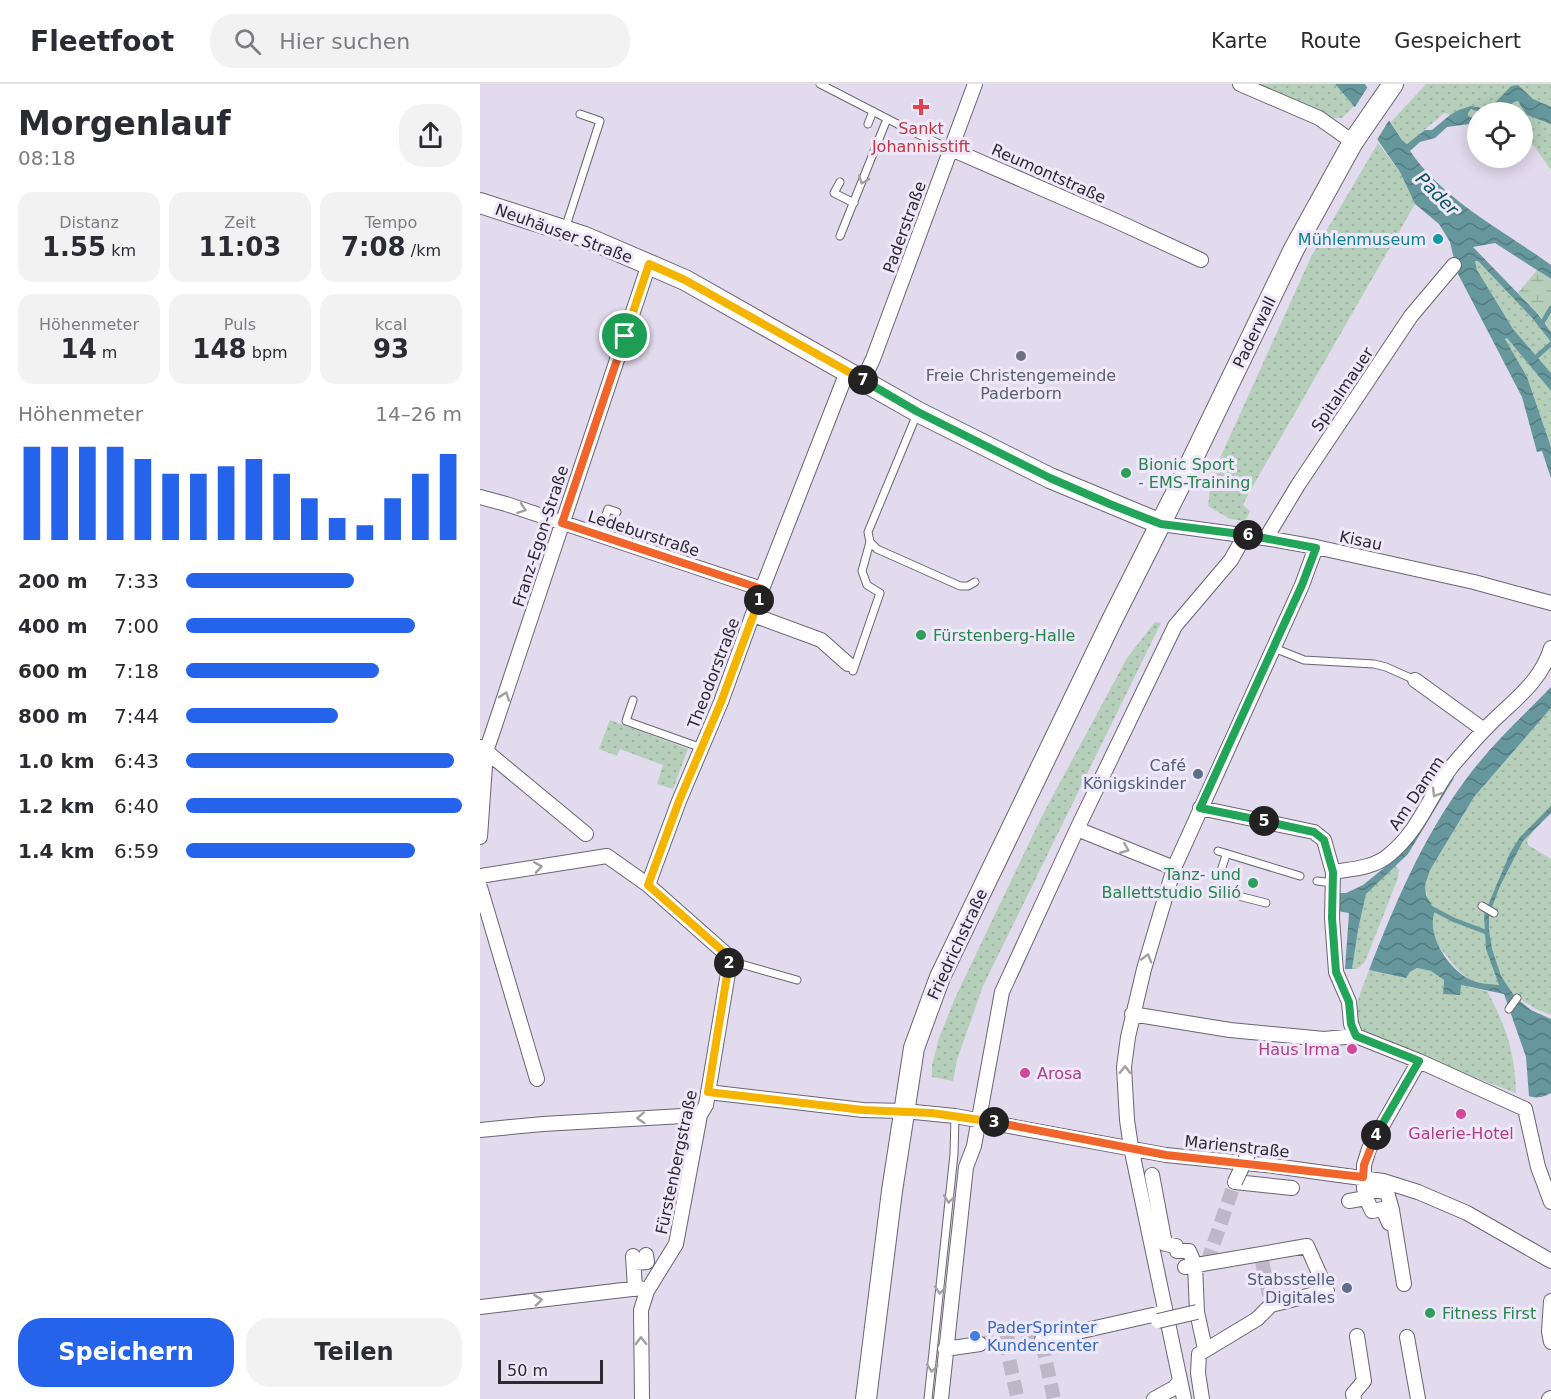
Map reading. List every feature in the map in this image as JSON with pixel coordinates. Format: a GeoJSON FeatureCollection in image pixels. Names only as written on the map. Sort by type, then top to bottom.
{"type":"FeatureCollection","features":[{"type":"Feature","properties":{"kind":"main road","name":"Paderwall"},"geometry":{"type":"LineString","coordinates":[[1161,524],[1294,249],[1357,136],[1388,91]]}},
{"type":"Feature","properties":{"kind":"main road","name":"Neuhäuser Straße"},"geometry":{"type":"LineString","coordinates":[[480,203],[565,230],[685,280],[918,412],[1050,478],[1161,524]]}},
{"type":"Feature","properties":{"kind":"main road","name":"Friedrichstraße"},"geometry":{"type":"LineString","coordinates":[[866,1399],[914,1048],[940,976],[1111,622],[1161,524]]}},
{"type":"Feature","properties":{"kind":"street","name":"Paderstraße"},"geometry":{"type":"LineString","coordinates":[[855,376],[873,359],[975,84]]}},
{"type":"Feature","properties":{"kind":"street"},"geometry":{"type":"LineString","coordinates":[[1240,84],[1357,136]]}},
{"type":"Feature","properties":{"kind":"street","name":"Reumontstraße"},"geometry":{"type":"LineString","coordinates":[[951,149],[1201,260]]}},
{"type":"Feature","properties":{"kind":"street","name":"Franz-Egon-Straße"},"geometry":{"type":"LineString","coordinates":[[480,837],[483,748],[649,264]]}},
{"type":"Feature","properties":{"kind":"street","name":"Spitalmauer"},"geometry":{"type":"LineString","coordinates":[[1266,538],[1298,485],[1411,316],[1454,265]]}},
{"type":"Feature","properties":{"kind":"street","name":"Theodorstraße"},"geometry":{"type":"LineString","coordinates":[[648,885],[762,589],[855,376]]}},
{"type":"Feature","properties":{"kind":"street","name":"Ledeburstraße"},"geometry":{"type":"LineString","coordinates":[[480,497],[762,589]]}},
{"type":"Feature","properties":{"kind":"street","name":"Kisau"},"geometry":{"type":"LineString","coordinates":[[1161,524],[1266,538],[1316,548],[1474,582],[1551,603]]}},
{"type":"Feature","properties":{"kind":"street"},"geometry":{"type":"LineString","coordinates":[[941,1399],[966,1167],[974,1146],[1002,992],[1077,829],[1175,626],[1231,560],[1245,535]]}},
{"type":"Feature","properties":{"kind":"street"},"geometry":{"type":"LineString","coordinates":[[1185,1399],[1162,1317],[1126,1114],[1124,1067],[1132,1014],[1174,868],[1191,844],[1200,808],[1274,648],[1316,548]]}},
{"type":"Feature","properties":{"kind":"street"},"geometry":{"type":"LineString","coordinates":[[753,615],[821,640],[850,667]]}},
{"type":"Feature","properties":{"kind":"street","name":"Am Damm"},"geometry":{"type":"LineString","coordinates":[[1333,878],[1377,864],[1390,855],[1413,832],[1451,768],[1484,730],[1534,682],[1546,663],[1551,648]]}},
{"type":"Feature","properties":{"kind":"street"},"geometry":{"type":"LineString","coordinates":[[1415,680],[1484,730]]}},
{"type":"Feature","properties":{"kind":"street"},"geometry":{"type":"LineString","coordinates":[[483,748],[586,834]]}},
{"type":"Feature","properties":{"kind":"street"},"geometry":{"type":"LineString","coordinates":[[1200,808],[1314,832],[1324,840],[1333,878],[1332,918],[1336,972],[1349,1002],[1351,1024],[1356,1036]]}},
{"type":"Feature","properties":{"kind":"street"},"geometry":{"type":"LineString","coordinates":[[1077,829],[1174,868]]}},
{"type":"Feature","properties":{"kind":"street"},"geometry":{"type":"LineString","coordinates":[[480,876],[607,856],[648,885],[718,947],[730,961]]}},
{"type":"Feature","properties":{"kind":"street"},"geometry":{"type":"LineString","coordinates":[[480,887],[537,1079]]}},
{"type":"Feature","properties":{"kind":"street","name":"Fürstenbergstraße"},"geometry":{"type":"LineString","coordinates":[[641,1290],[676,1244],[700,1115],[706,1105],[730,961]]}},
{"type":"Feature","properties":{"kind":"street"},"geometry":{"type":"LineString","coordinates":[[1132,1014],[1230,1030],[1324,1039],[1356,1036],[1419,1061],[1525,1109],[1538,1167],[1551,1202]]}},
{"type":"Feature","properties":{"kind":"street"},"geometry":{"type":"LineString","coordinates":[[1349,1201],[1366,1198],[1372,1211],[1383,1209],[1389,1223],[1402,1284],[1392,1210],[1387,1192],[1364,1189],[1363,1177],[1370,1146],[1419,1061]]}},
{"type":"Feature","properties":{"kind":"street","name":"Marienstraße"},"geometry":{"type":"LineString","coordinates":[[708,1092],[863,1110],[955,1116],[1166,1155],[1363,1177],[1418,1192],[1467,1214],[1551,1261]]}},
{"type":"Feature","properties":{"kind":"street"},"geometry":{"type":"LineString","coordinates":[[480,1130],[700,1115]]}},
{"type":"Feature","properties":{"kind":"street"},"geometry":{"type":"LineString","coordinates":[[1249,1152],[1233,1180],[1292,1188]]}},
{"type":"Feature","properties":{"kind":"street"},"geometry":{"type":"LineString","coordinates":[[1152,1175],[1165,1244],[1176,1246],[1177,1251],[1189,1251],[1189,1263],[1205,1349]]}},
{"type":"Feature","properties":{"kind":"street"},"geometry":{"type":"LineString","coordinates":[[1189,1263],[1261,1257],[1307,1246],[1327,1291],[1271,1303],[1257,1319],[1198,1354],[1202,1399]]}},
{"type":"Feature","properties":{"kind":"street","name":"Fürstenbergstraße"},"geometry":{"type":"LineString","coordinates":[[638,1258],[641,1290],[642,1399]]}},
{"type":"Feature","properties":{"kind":"street"},"geometry":{"type":"LineString","coordinates":[[480,1307],[641,1290]]}},
{"type":"Feature","properties":{"kind":"street"},"geometry":{"type":"LineString","coordinates":[[1534,1334],[1550,1337],[1551,1302]]}},
{"type":"Feature","properties":{"kind":"street"},"geometry":{"type":"LineString","coordinates":[[1042,1343],[1042,1340],[1197,1312]]}},
{"type":"Feature","properties":{"kind":"street"},"geometry":{"type":"LineString","coordinates":[[1354,1399],[1353,1394],[1364,1381],[1356,1336]]}},
{"type":"Feature","properties":{"kind":"street"},"geometry":{"type":"LineString","coordinates":[[1407,1337],[1418,1399]]}},
{"type":"Feature","properties":{"kind":"street"},"geometry":{"type":"LineString","coordinates":[[945,1348],[980,1344]]}},
{"type":"Feature","properties":{"kind":"street"},"geometry":{"type":"LineString","coordinates":[[1154,1399],[1174,1388],[1179,1382]]}},
{"type":"Feature","properties":{"kind":"lane","name":"Reumontstraße"},"geometry":{"type":"LineString","coordinates":[[820,84],[951,149]]}},
{"type":"Feature","properties":{"kind":"lane"},"geometry":{"type":"LineString","coordinates":[[868,123],[873,111]]}},
{"type":"Feature","properties":{"kind":"lane"},"geometry":{"type":"LineString","coordinates":[[565,230],[600,121],[580,114]]}},
{"type":"Feature","properties":{"kind":"lane"},"geometry":{"type":"LineString","coordinates":[[840,236],[887,119]]}},
{"type":"Feature","properties":{"kind":"lane"},"geometry":{"type":"LineString","coordinates":[[840,182],[834,193],[854,202]]}},
{"type":"Feature","properties":{"kind":"lane"},"geometry":{"type":"LineString","coordinates":[[918,412],[865,531],[870,542],[877,549],[960,586],[969,586],[975,582]]}},
{"type":"Feature","properties":{"kind":"lane"},"geometry":{"type":"LineString","coordinates":[[599,535],[608,509],[617,512]]}},
{"type":"Feature","properties":{"kind":"lane"},"geometry":{"type":"LineString","coordinates":[[850,667],[880,593],[867,585],[862,571],[870,542]]}},
{"type":"Feature","properties":{"kind":"lane"},"geometry":{"type":"LineString","coordinates":[[1274,648],[1304,660],[1374,664],[1415,680]]}},
{"type":"Feature","properties":{"kind":"lane"},"geometry":{"type":"LineString","coordinates":[[633,699],[626,721],[702,748]]}},
{"type":"Feature","properties":{"kind":"lane"},"geometry":{"type":"LineString","coordinates":[[1218,851],[1300,876]]}},
{"type":"Feature","properties":{"kind":"lane"},"geometry":{"type":"LineString","coordinates":[[1226,855],[1215,890],[1266,903]]}},
{"type":"Feature","properties":{"kind":"lane"},"geometry":{"type":"LineString","coordinates":[[1317,881],[1333,878]]}},
{"type":"Feature","properties":{"kind":"lane"},"geometry":{"type":"LineString","coordinates":[[1482,906],[1494,913]]}},
{"type":"Feature","properties":{"kind":"lane"},"geometry":{"type":"LineString","coordinates":[[730,961],[797,980]]}},
{"type":"Feature","properties":{"kind":"lane"},"geometry":{"type":"LineString","coordinates":[[1509,1008],[1517,998]]}},
{"type":"Feature","properties":{"kind":"lane"},"geometry":{"type":"LineString","coordinates":[[928,1399],[954,1154],[955,1116]]}},
{"type":"Feature","properties":{"kind":"lane"},"geometry":{"type":"LineString","coordinates":[[1232,1162],[1233,1180]]}},
{"type":"Feature","properties":{"kind":"green space"},"geometry":{"type":"Polygon","coordinates":[[[1248,84],[1335,84],[1354,106],[1342,118],[1330,118],[1248,84]]]}},
{"type":"Feature","properties":{"kind":"green space"},"geometry":{"type":"Polygon","coordinates":[[[1426,84],[1551,84],[1551,170],[1533,145],[1533,102],[1467,102],[1467,120],[1444,113],[1408,144],[1402,140],[1391,122],[1426,84]]]}},
{"type":"Feature","properties":{"kind":"green space"},"geometry":{"type":"Polygon","coordinates":[[[1378,143],[1400,172],[1415,204],[1246,498],[1243,505],[1250,511],[1245,521],[1230,519],[1208,506],[1212,476],[1311,257],[1378,143]]]}},
{"type":"Feature","properties":{"kind":"green space"},"geometry":{"type":"Polygon","coordinates":[[[1475,261],[1478,261],[1533,319],[1551,342],[1551,373],[1513,329],[1477,270],[1475,261]]]}},
{"type":"Feature","properties":{"kind":"green space"},"geometry":{"type":"Polygon","coordinates":[[[1537,270],[1551,280],[1551,331],[1537,312],[1518,293],[1537,270]]]}},
{"type":"Feature","properties":{"kind":"green space"},"geometry":{"type":"Polygon","coordinates":[[[1507,338],[1551,391],[1551,447],[1527,377],[1505,340],[1507,338]]]}},
{"type":"Feature","properties":{"kind":"green space"},"geometry":{"type":"Polygon","coordinates":[[[1155,622],[1161,623],[983,986],[957,1060],[953,1081],[932,1077],[932,1065],[939,1038],[956,996],[1042,816],[1127,658],[1155,622]]]}},
{"type":"Feature","properties":{"kind":"green space"},"geometry":{"type":"Polygon","coordinates":[[[1551,708],[1551,807],[1534,823],[1533,832],[1527,840],[1528,845],[1551,859],[1551,1015],[1536,1009],[1507,991],[1470,980],[1458,970],[1436,943],[1425,885],[1430,870],[1474,797],[1551,708]]]}},
{"type":"Feature","properties":{"kind":"green space"},"geometry":{"type":"Polygon","coordinates":[[[610,720],[688,749],[673,789],[657,784],[663,765],[620,749],[617,756],[599,749],[610,720]]]}},
{"type":"Feature","properties":{"kind":"green space"},"geometry":{"type":"Polygon","coordinates":[[[1395,865],[1399,870],[1398,878],[1365,962],[1357,969],[1352,969],[1366,894],[1395,865]]]}},
{"type":"Feature","properties":{"kind":"green space"},"geometry":{"type":"Polygon","coordinates":[[[1418,968],[1431,971],[1444,980],[1443,994],[1460,985],[1487,991],[1508,1040],[1514,1065],[1516,1093],[1368,1036],[1361,1028],[1358,1021],[1357,1004],[1369,970],[1406,978],[1410,972],[1418,968]]]}},
{"type":"Feature","properties":{"kind":"water","name":"Pader"},"geometry":{"type":"Polygon","coordinates":[[[1335,84],[1365,84],[1402,140],[1407,144],[1425,130],[1432,130],[1450,115],[1467,107],[1467,124],[1447,127],[1435,138],[1420,142],[1410,151],[1424,169],[1457,200],[1551,265],[1551,279],[1495,243],[1473,247],[1537,313],[1551,332],[1551,342],[1533,319],[1478,261],[1475,261],[1477,270],[1513,329],[1551,373],[1551,391],[1507,338],[1505,339],[1527,377],[1551,447],[1551,478],[1542,451],[1537,452],[1522,397],[1457,272],[1459,269],[1457,259],[1454,259],[1450,242],[1439,224],[1415,204],[1400,172],[1354,106],[1335,84]]]}},
{"type":"Feature","properties":{"kind":"water"},"geometry":{"type":"Polygon","coordinates":[[[1518,85],[1533,99],[1551,107],[1551,124],[1533,117],[1533,102],[1496,102],[1511,86],[1518,85]]]}},
{"type":"Feature","properties":{"kind":"water"},"geometry":{"type":"Polygon","coordinates":[[[1551,687],[1551,708],[1474,797],[1430,870],[1425,885],[1426,895],[1435,911],[1433,931],[1436,941],[1448,961],[1471,980],[1499,985],[1486,949],[1484,915],[1510,853],[1520,837],[1551,806],[1551,813],[1523,841],[1500,886],[1489,915],[1492,949],[1501,976],[1515,997],[1531,1010],[1551,1019],[1551,1093],[1535,1097],[1529,1096],[1526,1057],[1504,994],[1461,985],[1460,995],[1443,994],[1444,980],[1431,971],[1417,968],[1406,978],[1369,970],[1410,873],[1449,804],[1484,757],[1551,687]]]}},
{"type":"Feature","properties":{"kind":"water"},"geometry":{"type":"Polygon","coordinates":[[[1452,776],[1454,778],[1408,854],[1366,894],[1352,969],[1345,969],[1349,913],[1337,911],[1338,893],[1346,893],[1363,885],[1405,851],[1452,776]]]}},
{"type":"Feature","properties":{"kind":"pier"},"geometry":{"type":"Polygon","coordinates":[[[1369,85],[1391,117],[1375,143],[1353,110],[1369,85]]]}},
{"type":"Feature","properties":{"kind":"waterway"},"geometry":{"type":"LineString","coordinates":[[1541,325],[1551,308]]}},
{"type":"Feature","properties":{"kind":"waterway"},"geometry":{"type":"LineString","coordinates":[[1535,358],[1551,344]]}},
{"type":"Feature","properties":{"kind":"waterway"},"geometry":{"type":"LineString","coordinates":[[1431,908],[1486,932]]}},
{"type":"Feature","properties":{"kind":"tunnel"},"geometry":{"type":"LineString","coordinates":[[1207,1263],[1235,1182]]}},
{"type":"Feature","properties":{"kind":"tunnel"},"geometry":{"type":"LineString","coordinates":[[1262,1261],[1270,1300]]}},
{"type":"Feature","properties":{"kind":"tunnel"},"geometry":{"type":"LineString","coordinates":[[980,1344],[1017,1337],[1042,1340]]}},
{"type":"Feature","properties":{"kind":"tunnel"},"geometry":{"type":"LineString","coordinates":[[1005,1340],[1017,1396]]}},
{"type":"Feature","properties":{"kind":"tunnel"},"geometry":{"type":"LineString","coordinates":[[1042,1343],[1054,1399]]}},
{"type":"Feature","properties":{"kind":"place","name":"Sankt Johannisstift"},"geometry":{"type":"Point","coordinates":[921,107]}},
{"type":"Feature","properties":{"kind":"place","name":"Mühlenmuseum"},"geometry":{"type":"Point","coordinates":[1438,239]}},
{"type":"Feature","properties":{"kind":"place","name":"Freie Christengemeinde Paderborn"},"geometry":{"type":"Point","coordinates":[1021,356]}},
{"type":"Feature","properties":{"kind":"place","name":"Bionic Sport - EMS-Training"},"geometry":{"type":"Point","coordinates":[1126,473]}},
{"type":"Feature","properties":{"kind":"place","name":"Fürstenberg-Halle"},"geometry":{"type":"Point","coordinates":[921,635]}},
{"type":"Feature","properties":{"kind":"place","name":"Café Königskinder"},"geometry":{"type":"Point","coordinates":[1198,774]}},
{"type":"Feature","properties":{"kind":"place","name":"Tanz- und Ballettstudio Silió"},"geometry":{"type":"Point","coordinates":[1253,883]}},
{"type":"Feature","properties":{"kind":"place","name":"Haus Irma"},"geometry":{"type":"Point","coordinates":[1352,1049]}},
{"type":"Feature","properties":{"kind":"place","name":"Arosa"},"geometry":{"type":"Point","coordinates":[1025,1073]}},
{"type":"Feature","properties":{"kind":"place","name":"Galerie-Hotel"},"geometry":{"type":"Point","coordinates":[1461,1114]}},
{"type":"Feature","properties":{"kind":"place","name":"Stabsstelle Digitales"},"geometry":{"type":"Point","coordinates":[1347,1288]}},
{"type":"Feature","properties":{"kind":"place","name":"Fitness First"},"geometry":{"type":"Point","coordinates":[1430,1313]}},
{"type":"Feature","properties":{"kind":"place","name":"PaderSprinter Kundencenter"},"geometry":{"type":"Point","coordinates":[975,1336]}},
{"type":"Feature","properties":{"kind":"route"},"geometry":{"type":"LineString","coordinates":[[649,264],[739,309],[918,412],[1050,478],[1112,505],[1161,524],[1271,539],[1316,548],[1302,585],[1200,808],[1314,832],[1324,840],[1333,872],[1332,918],[1336,972],[1345,988],[1351,1024],[1356,1036],[1419,1061],[1370,1146],[1363,1177],[1166,1155],[978,1119],[932,1113],[863,1110],[708,1092],[730,961],[726,954],[648,885],[679,801],[721,702],[762,589],[562,523],[625,336],[649,264]]}}]}
